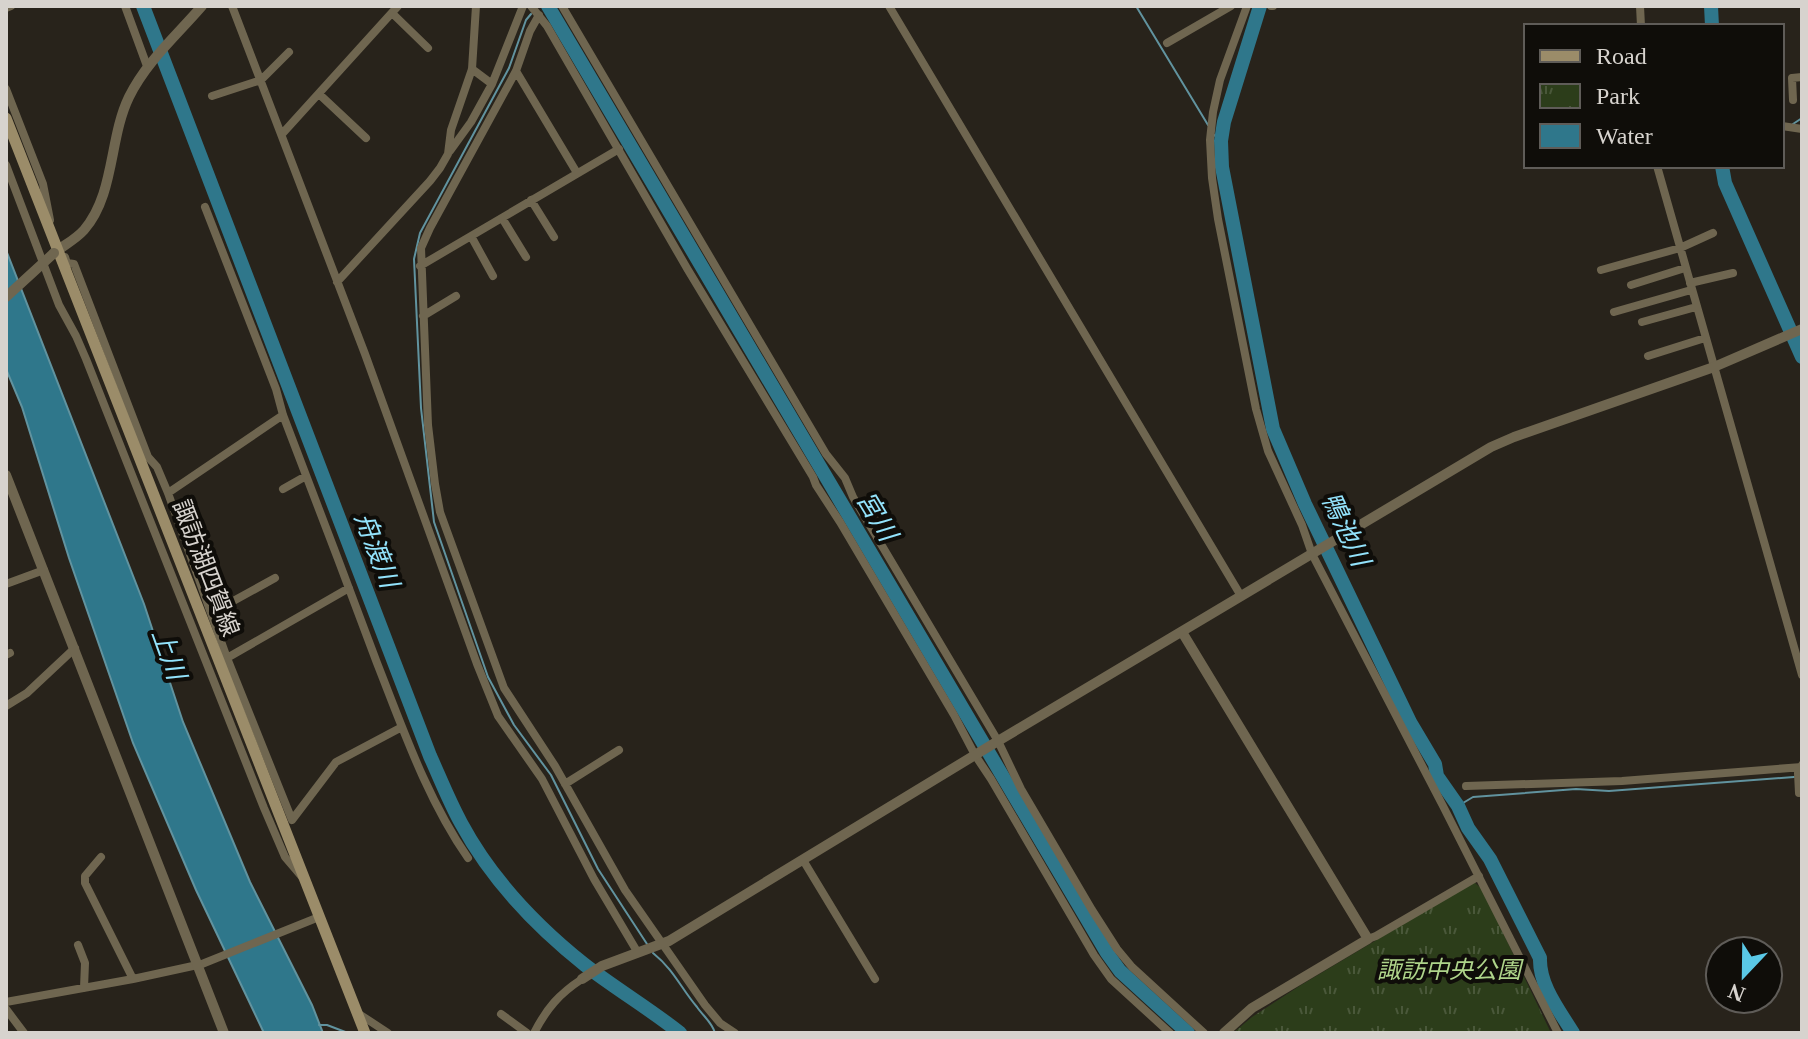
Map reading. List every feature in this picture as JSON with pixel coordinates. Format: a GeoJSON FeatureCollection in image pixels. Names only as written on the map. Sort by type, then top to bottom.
{"type":"FeatureCollection","features":[{"type":"Feature","properties":{"kind":"main road","name":"諏訪湖四賀線"},"geometry":{"type":"LineString","coordinates":[[6,118],[317,918],[365,1033]]}},
{"type":"Feature","properties":{"kind":"street"},"geometry":{"type":"LineString","coordinates":[[125,6],[150,64]]}},
{"type":"Feature","properties":{"kind":"street"},"geometry":{"type":"LineString","coordinates":[[6,297],[84,230],[103,194],[120,121],[137,79],[202,6]]}},
{"type":"Feature","properties":{"kind":"street"},"geometry":{"type":"LineString","coordinates":[[232,6],[498,716],[542,779],[594,879],[638,953]]}},
{"type":"Feature","properties":{"kind":"street"},"geometry":{"type":"LineString","coordinates":[[448,154],[451,130],[472,69],[476,6]]}},
{"type":"Feature","properties":{"kind":"street"},"geometry":{"type":"LineString","coordinates":[[337,282],[430,181],[471,122],[492,84],[523,6]]}},
{"type":"Feature","properties":{"kind":"street"},"geometry":{"type":"LineString","coordinates":[[531,6],[547,26],[1094,955],[1111,979],[1170,1033]]}},
{"type":"Feature","properties":{"kind":"street"},"geometry":{"type":"LineString","coordinates":[[562,6],[826,454],[845,478],[853,497],[1092,910],[1117,949],[1139,974],[1204,1033]]}},
{"type":"Feature","properties":{"kind":"street"},"geometry":{"type":"LineString","coordinates":[[889,6],[1241,596]]}},
{"type":"Feature","properties":{"kind":"street"},"geometry":{"type":"LineString","coordinates":[[1167,43],[1231,6]]}},
{"type":"Feature","properties":{"kind":"street"},"geometry":{"type":"LineString","coordinates":[[1247,6],[1220,80],[1210,140],[1218,219],[1256,409],[1273,465],[1313,553],[1558,1033]]}},
{"type":"Feature","properties":{"kind":"street"},"geometry":{"type":"LineString","coordinates":[[282,134],[395,10],[428,48]]}},
{"type":"Feature","properties":{"kind":"street"},"geometry":{"type":"LineString","coordinates":[[539,15],[516,71],[421,248],[428,425],[440,512],[504,688],[538,738],[608,863],[661,944],[705,1005],[720,1023],[735,1033]]}},
{"type":"Feature","properties":{"kind":"street"},"geometry":{"type":"LineString","coordinates":[[212,96],[261,80],[289,52]]}},
{"type":"Feature","properties":{"kind":"street"},"geometry":{"type":"LineString","coordinates":[[472,69],[492,84]]}},
{"type":"Feature","properties":{"kind":"street"},"geometry":{"type":"LineString","coordinates":[[516,71],[577,173]]}},
{"type":"Feature","properties":{"kind":"street"},"geometry":{"type":"LineString","coordinates":[[1793,100],[1792,78],[1802,77]]}},
{"type":"Feature","properties":{"kind":"street"},"geometry":{"type":"LineString","coordinates":[[6,89],[43,184],[49,229]]}},
{"type":"Feature","properties":{"kind":"street"},"geometry":{"type":"LineString","coordinates":[[319,94],[366,138]]}},
{"type":"Feature","properties":{"kind":"street"},"geometry":{"type":"LineString","coordinates":[[420,266],[619,149]]}},
{"type":"Feature","properties":{"kind":"street"},"geometry":{"type":"LineString","coordinates":[[6,165],[59,305],[86,359],[264,808],[285,857],[305,881]]}},
{"type":"Feature","properties":{"kind":"street"},"geometry":{"type":"LineString","coordinates":[[1658,168],[1802,675]]}},
{"type":"Feature","properties":{"kind":"street"},"geometry":{"type":"LineString","coordinates":[[531,200],[554,237]]}},
{"type":"Feature","properties":{"kind":"street"},"geometry":{"type":"LineString","coordinates":[[205,207],[402,727],[434,799],[468,858]]}},
{"type":"Feature","properties":{"kind":"street"},"geometry":{"type":"LineString","coordinates":[[502,218],[526,257]]}},
{"type":"Feature","properties":{"kind":"street"},"geometry":{"type":"LineString","coordinates":[[1601,270],[1680,248],[1713,233]]}},
{"type":"Feature","properties":{"kind":"street"},"geometry":{"type":"LineString","coordinates":[[471,236],[493,276]]}},
{"type":"Feature","properties":{"kind":"street"},"geometry":{"type":"LineString","coordinates":[[58,250],[67,263],[74,264],[148,457],[157,467],[168,493],[227,658],[292,820],[336,762],[402,727]]}},
{"type":"Feature","properties":{"kind":"street"},"geometry":{"type":"LineString","coordinates":[[1631,285],[1685,268]]}},
{"type":"Feature","properties":{"kind":"street"},"geometry":{"type":"LineString","coordinates":[[1614,312],[1733,273]]}},
{"type":"Feature","properties":{"kind":"street"},"geometry":{"type":"LineString","coordinates":[[423,316],[456,296]]}},
{"type":"Feature","properties":{"kind":"street"},"geometry":{"type":"LineString","coordinates":[[1642,322],[1696,307]]}},
{"type":"Feature","properties":{"kind":"street"},"geometry":{"type":"LineString","coordinates":[[534,1033],[548,1009],[563,992],[602,966],[661,944],[1491,447],[1714,367],[1802,329]]}},
{"type":"Feature","properties":{"kind":"street"},"geometry":{"type":"LineString","coordinates":[[1648,356],[1705,338]]}},
{"type":"Feature","properties":{"kind":"street"},"geometry":{"type":"LineString","coordinates":[[168,493],[283,415]]}},
{"type":"Feature","properties":{"kind":"street"},"geometry":{"type":"LineString","coordinates":[[6,475],[200,964],[224,1033]]}},
{"type":"Feature","properties":{"kind":"street"},"geometry":{"type":"LineString","coordinates":[[283,489],[306,476]]}},
{"type":"Feature","properties":{"kind":"street"},"geometry":{"type":"LineString","coordinates":[[6,584],[44,570]]}},
{"type":"Feature","properties":{"kind":"street"},"geometry":{"type":"LineString","coordinates":[[209,608],[226,605],[275,578]]}},
{"type":"Feature","properties":{"kind":"street"},"geometry":{"type":"LineString","coordinates":[[227,658],[349,588]]}},
{"type":"Feature","properties":{"kind":"street"},"geometry":{"type":"LineString","coordinates":[[1182,632],[1368,939]]}},
{"type":"Feature","properties":{"kind":"street"},"geometry":{"type":"LineString","coordinates":[[6,706],[27,693],[75,648]]}},
{"type":"Feature","properties":{"kind":"street"},"geometry":{"type":"LineString","coordinates":[[565,784],[619,750]]}},
{"type":"Feature","properties":{"kind":"street"},"geometry":{"type":"LineString","coordinates":[[1466,786],[1622,781],[1801,768],[1799,793]]}},
{"type":"Feature","properties":{"kind":"street"},"geometry":{"type":"LineString","coordinates":[[101,857],[85,876],[85,883],[133,979]]}},
{"type":"Feature","properties":{"kind":"street"},"geometry":{"type":"LineString","coordinates":[[803,860],[875,979]]}},
{"type":"Feature","properties":{"kind":"street"},"geometry":{"type":"LineString","coordinates":[[1224,1033],[1252,1008],[1479,876]]}},
{"type":"Feature","properties":{"kind":"street"},"geometry":{"type":"LineString","coordinates":[[6,1002],[200,964],[317,918]]}},
{"type":"Feature","properties":{"kind":"street"},"geometry":{"type":"LineString","coordinates":[[78,945],[85,963],[84,988]]}},
{"type":"Feature","properties":{"kind":"street"},"geometry":{"type":"LineString","coordinates":[[111,963],[123,960]]}},
{"type":"Feature","properties":{"kind":"street"},"geometry":{"type":"LineString","coordinates":[[6,1009],[24,1033]]}},
{"type":"Feature","properties":{"kind":"street"},"geometry":{"type":"LineString","coordinates":[[357,1013],[388,1033]]}},
{"type":"Feature","properties":{"kind":"street"},"geometry":{"type":"LineString","coordinates":[[501,1014],[527,1033]]}},
{"type":"Feature","properties":{"kind":"green space","name":"諏訪中央公園"},"geometry":{"type":"Polygon","coordinates":[[[1474,882],[1482,889],[1551,1033],[1233,1033],[1301,985],[1474,882]]]}},
{"type":"Feature","properties":{"kind":"water"},"geometry":{"type":"Polygon","coordinates":[[[6,250],[144,604],[183,722],[250,882],[323,1033],[264,1033],[196,890],[133,743],[69,558],[22,407],[6,369],[6,250]]]}},
{"type":"Feature","properties":{"kind":"waterway","name":"舟渡川"},"geometry":{"type":"LineString","coordinates":[[143,6],[430,756],[457,815],[486,863],[532,918],[585,965],[680,1033]]}},
{"type":"Feature","properties":{"kind":"waterway","name":"宮川"},"geometry":{"type":"LineString","coordinates":[[548,6],[1107,953],[1120,971],[1188,1033]]}},
{"type":"Feature","properties":{"kind":"waterway"},"geometry":{"type":"LineString","coordinates":[[1136,6],[1208,125]]}},
{"type":"Feature","properties":{"kind":"waterway","name":"鴨池川"},"geometry":{"type":"LineString","coordinates":[[1260,6],[1221,141],[1222,167],[1273,429],[1305,504],[1410,722],[1435,764],[1437,776],[1490,859],[1540,958],[1546,988],[1573,1033]]}},
{"type":"Feature","properties":{"kind":"waterway"},"geometry":{"type":"LineString","coordinates":[[1711,6],[1712,24]]}},
{"type":"Feature","properties":{"kind":"waterway"},"geometry":{"type":"LineString","coordinates":[[531,14],[509,68],[420,233],[414,259],[421,408],[434,522],[488,677],[514,725],[551,775],[598,869],[647,944]]}},
{"type":"Feature","properties":{"kind":"waterway"},"geometry":{"type":"LineString","coordinates":[[1793,124],[1802,118]]}},
{"type":"Feature","properties":{"kind":"waterway"},"geometry":{"type":"LineString","coordinates":[[1213,134],[1221,141]]}},
{"type":"Feature","properties":{"kind":"waterway"},"geometry":{"type":"LineString","coordinates":[[1722,168],[1725,183],[1802,357]]}},
{"type":"Feature","properties":{"kind":"waterway"},"geometry":{"type":"LineString","coordinates":[[1458,806],[1473,797],[1576,789],[1609,791],[1794,777]]}},
{"type":"Feature","properties":{"kind":"waterway"},"geometry":{"type":"LineString","coordinates":[[653,953],[710,1022],[715,1033]]}},
{"type":"Feature","properties":{"kind":"waterway"},"geometry":{"type":"LineString","coordinates":[[319,1025],[348,1033]]}},
{"type":"Feature","properties":{"kind":"water label","name":"上川"},"geometry":{"type":"Point","coordinates":[169,654]}}]}
